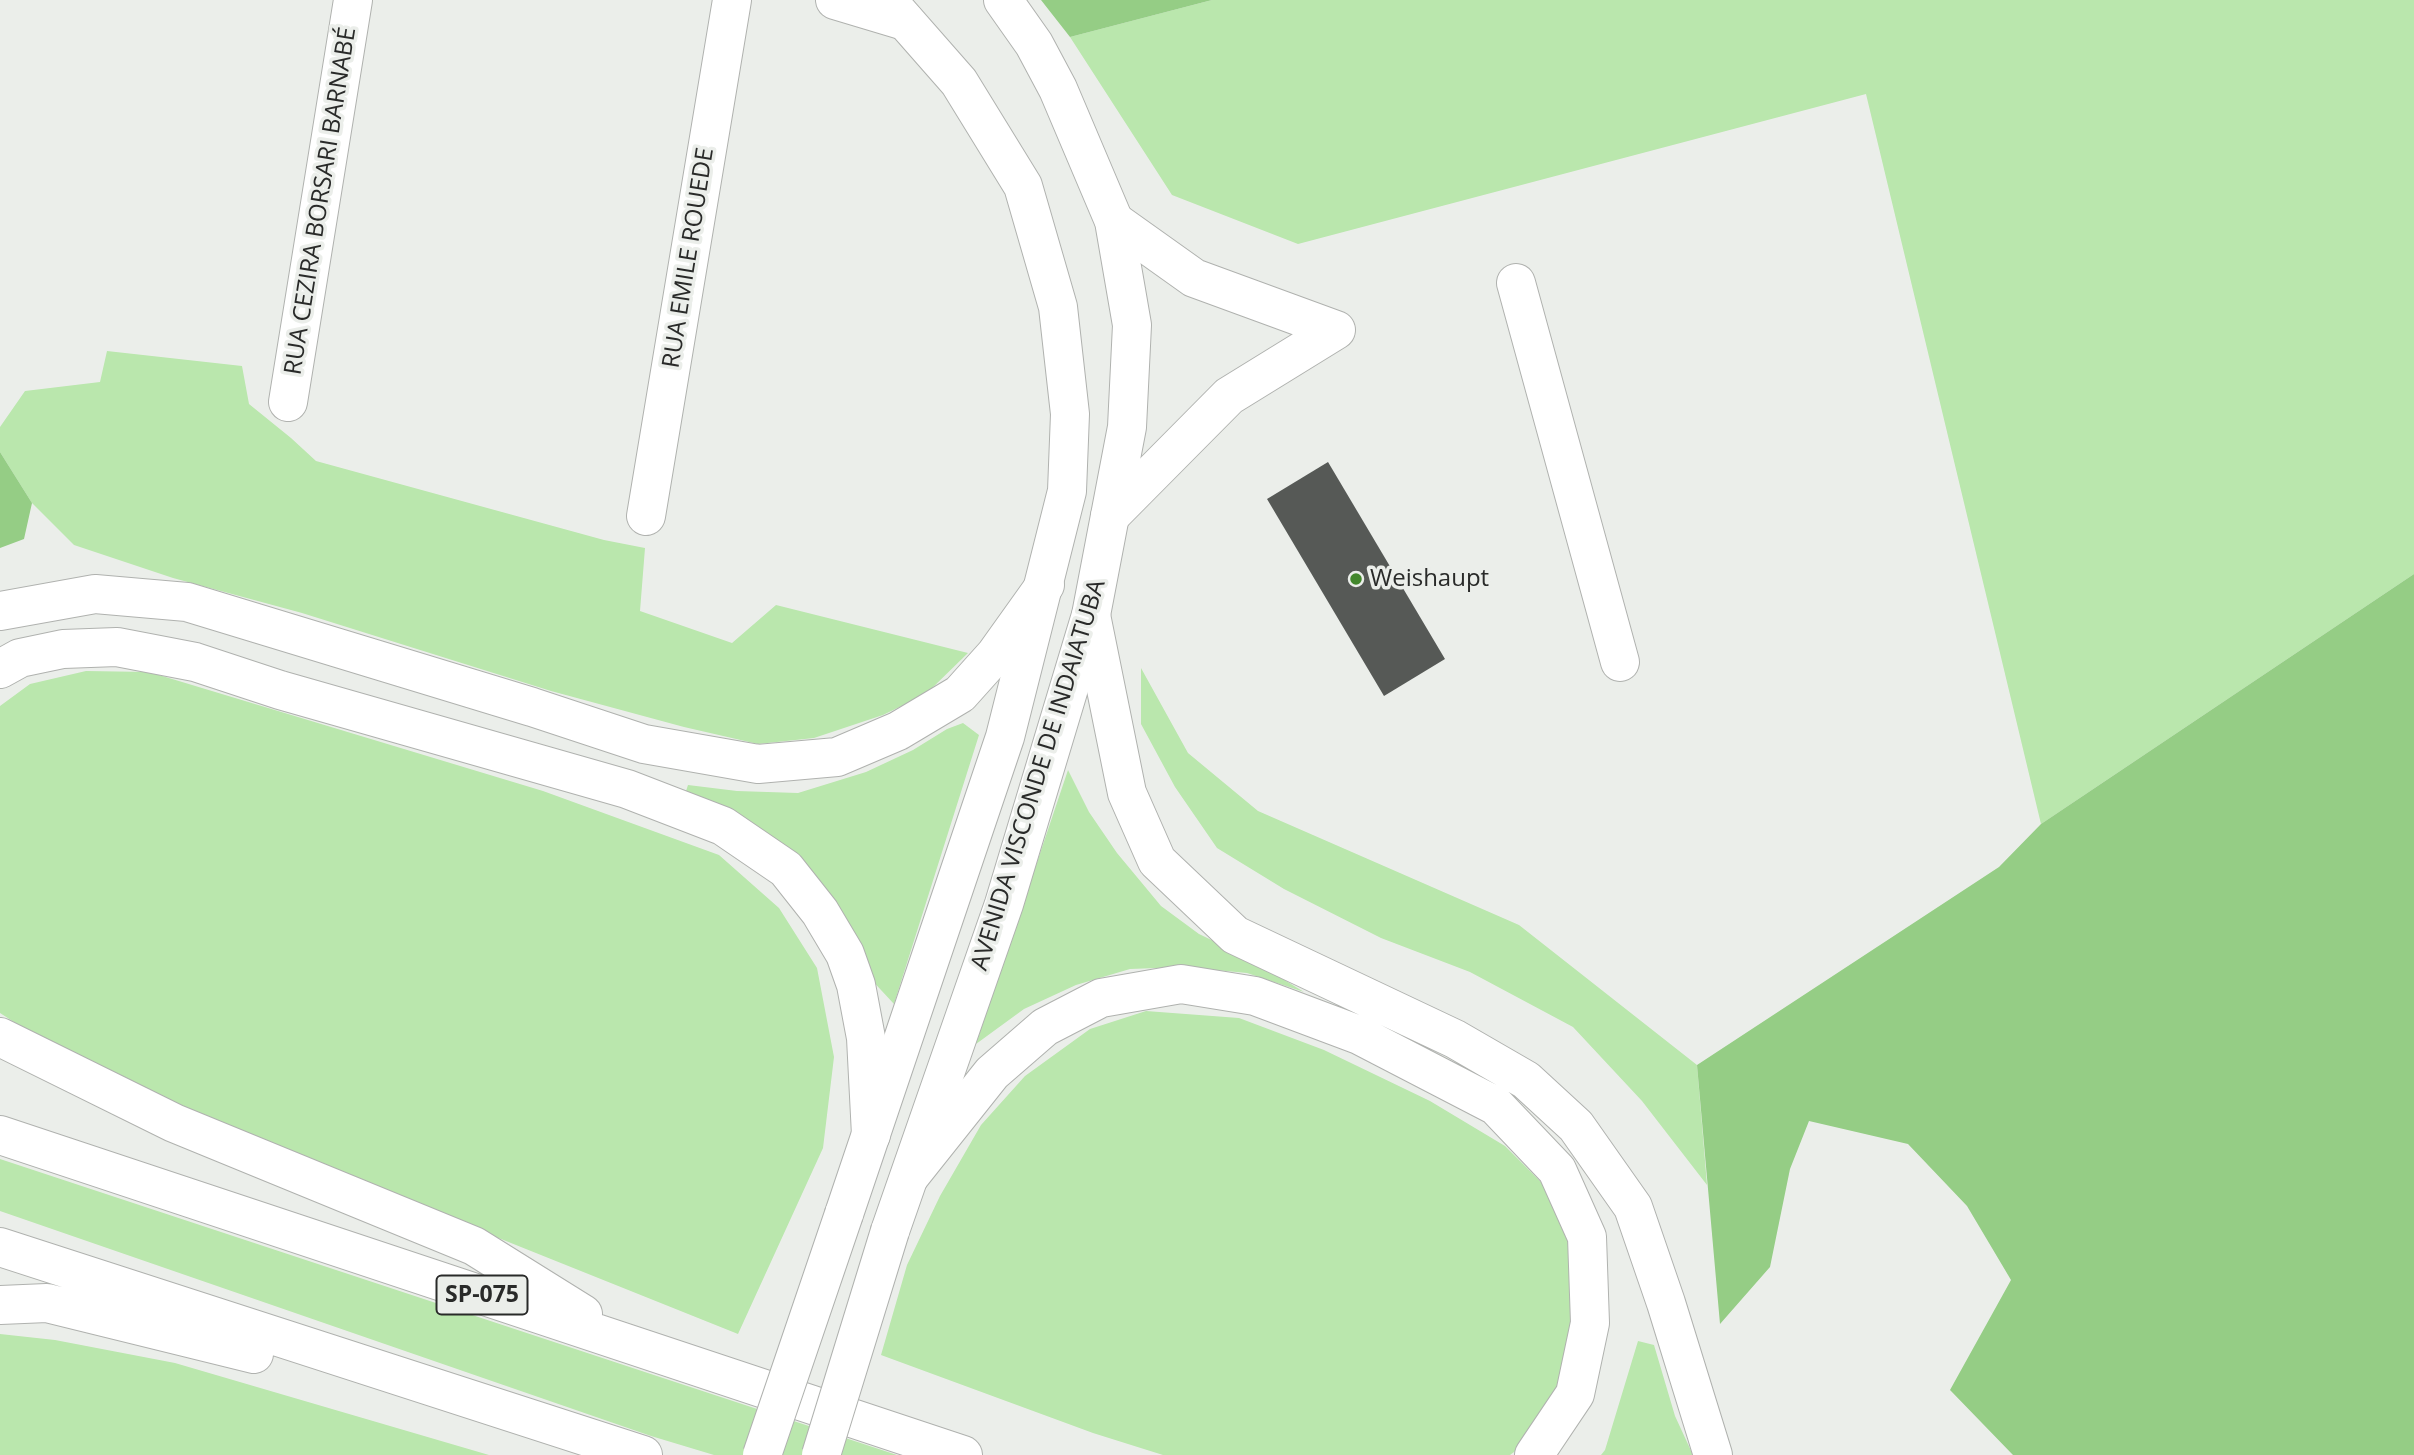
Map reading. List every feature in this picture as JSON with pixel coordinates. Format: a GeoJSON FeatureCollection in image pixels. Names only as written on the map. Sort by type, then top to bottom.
{"type":"FeatureCollection","features":[{"type":"Feature","properties":{"kind":"main road","name":"RUA CEZIRA BORSARI BARNABÉ"},"geometry":{"type":"LineString","coordinates":[[288,402],[353,0]]}},
{"type":"Feature","properties":{"kind":"main road","name":"RUA EMILE ROUEDE"},"geometry":{"type":"LineString","coordinates":[[646,516],[732,0]]}},
{"type":"Feature","properties":{"kind":"main road","name":"AVENIDA VISCONDE DE INDAIATUBA"},"geometry":{"type":"LineString","coordinates":[[762,1455],[1005,737],[1067,491],[1070,414],[1058,307],[1023,186],[959,82],[896,11],[835,0]]}},
{"type":"Feature","properties":{"kind":"main road","name":"AVENIDA VISCONDE DE INDAIATUBA"},"geometry":{"type":"LineString","coordinates":[[821,1455],[890,1231],[1004,904],[1091,615],[1127,427],[1132,324],[1114,221],[1058,89],[1034,44],[1003,0]]}},
{"type":"Feature","properties":{"kind":"main road"},"geometry":{"type":"LineString","coordinates":[[1110,516],[1229,396],[1336,330],[1194,278],[1114,221]]}},
{"type":"Feature","properties":{"kind":"main road"},"geometry":{"type":"LineString","coordinates":[[1516,283],[1620,662]]}},
{"type":"Feature","properties":{"kind":"main road"},"geometry":{"type":"LineString","coordinates":[[0,611],[94,594],[187,602],[644,744],[758,764],[837,757],[898,731],[960,694],[995,655],[1045,585]]}},
{"type":"Feature","properties":{"kind":"main road"},"geometry":{"type":"LineString","coordinates":[[1091,615],[1127,793],[1157,861],[1235,935],[1455,1039],[1526,1080],[1576,1126],[1633,1207],[1713,1455]]}},
{"type":"Feature","properties":{"kind":"main road"},"geometry":{"type":"LineString","coordinates":[[0,669],[20,658],[63,649],[117,647],[195,662],[280,690],[627,789],[723,826],[786,869],[820,912],[845,954],[856,985],[866,1038],[871,1135]]}},
{"type":"Feature","properties":{"kind":"main road"},"geometry":{"type":"LineString","coordinates":[[909,1176],[992,1073],[1045,1027],[1101,998],[1181,984],[1255,996],[1359,1035],[1496,1106],[1557,1170],[1587,1237],[1590,1323],[1575,1394],[1534,1455]]}},
{"type":"Feature","properties":{"kind":"main road"},"geometry":{"type":"LineString","coordinates":[[0,1037],[174,1123],[474,1246],[636,1347]]}},
{"type":"Feature","properties":{"kind":"main road","name":"SP-075"},"geometry":{"type":"LineString","coordinates":[[0,1135],[963,1455]]}},
{"type":"Feature","properties":{"kind":"main road"},"geometry":{"type":"LineString","coordinates":[[0,1247],[643,1455]]}},
{"type":"Feature","properties":{"kind":"main road"},"geometry":{"type":"LineString","coordinates":[[0,1305],[47,1303],[568,1432]]}},
{"type":"Feature","properties":{"kind":"green space"},"geometry":{"type":"Polygon","coordinates":[[[1041,0],[1212,0],[1070,37],[1041,0]]]}},
{"type":"Feature","properties":{"kind":"green space"},"geometry":{"type":"Polygon","coordinates":[[[1212,0],[2414,0],[2414,574],[2041,824],[1866,94],[1298,244],[1172,195],[1070,37],[1212,0]]]}},
{"type":"Feature","properties":{"kind":"green space"},"geometry":{"type":"Polygon","coordinates":[[[107,351],[242,366],[249,404],[316,461],[604,540],[645,548],[640,611],[732,643],[776,605],[968,653],[926,694],[883,715],[814,738],[758,744],[551,691],[302,613],[173,578],[74,545],[32,503],[0,452],[0,427],[25,391],[100,382],[107,351]]]}},
{"type":"Feature","properties":{"kind":"green space"},"geometry":{"type":"Polygon","coordinates":[[[0,452],[32,503],[24,539],[0,548],[0,452]]]}},
{"type":"Feature","properties":{"kind":"green space"},"geometry":{"type":"Polygon","coordinates":[[[2414,574],[2414,1455],[2013,1455],[1950,1390],[2011,1280],[1967,1206],[1908,1144],[1809,1121],[1790,1169],[1770,1267],[1720,1324],[1697,1065],[1999,867],[2041,824],[2414,574]]]}},
{"type":"Feature","properties":{"kind":"green space"},"geometry":{"type":"Polygon","coordinates":[[[1141,668],[1188,753],[1258,811],[1519,925],[1697,1065],[1707,1185],[1642,1101],[1573,1027],[1470,972],[1381,938],[1284,889],[1217,848],[1175,787],[1141,724],[1141,668]]]}},
{"type":"Feature","properties":{"kind":"green space"},"geometry":{"type":"Polygon","coordinates":[[[86,671],[149,672],[543,791],[719,855],[779,908],[817,968],[834,1057],[823,1148],[738,1334],[254,1140],[42,1040],[0,1013],[0,706],[30,684],[86,671]]]}},
{"type":"Feature","properties":{"kind":"green space"},"geometry":{"type":"Polygon","coordinates":[[[963,723],[979,735],[894,1004],[684,797],[688,785],[737,791],[798,793],[866,772],[963,723]]]}},
{"type":"Feature","properties":{"kind":"green space"},"geometry":{"type":"Polygon","coordinates":[[[1068,770],[1089,812],[1117,853],[1161,906],[1199,934],[1247,957],[1304,992],[1247,973],[1184,967],[1130,969],[1076,985],[1024,1009],[976,1044],[1068,770]]]}},
{"type":"Feature","properties":{"kind":"green space"},"geometry":{"type":"Polygon","coordinates":[[[1146,1011],[1239,1018],[1324,1050],[1430,1101],[1505,1146],[1563,1204],[1580,1270],[1559,1393],[1518,1449],[1510,1455],[1163,1455],[1093,1433],[881,1355],[907,1265],[940,1196],[981,1125],[1025,1076],[1090,1029],[1146,1011]]]}},
{"type":"Feature","properties":{"kind":"green space"},"geometry":{"type":"Polygon","coordinates":[[[0,1159],[897,1455],[714,1455],[651,1436],[0,1211],[0,1159]]]}},
{"type":"Feature","properties":{"kind":"green space"},"geometry":{"type":"Polygon","coordinates":[[[0,1334],[55,1340],[175,1363],[489,1455],[0,1455],[0,1334]]]}},
{"type":"Feature","properties":{"kind":"green space"},"geometry":{"type":"Polygon","coordinates":[[[1638,1341],[1654,1345],[1675,1416],[1693,1455],[1601,1455],[1605,1450],[1638,1341]]]}},
{"type":"Feature","properties":{"kind":"building","name":"Weishaupt"},"geometry":{"type":"Polygon","coordinates":[[[1328,462],[1445,659],[1384,696],[1267,499],[1328,462]]]}},
{"type":"Feature","properties":{"kind":"place","name":"Weishaupt"},"geometry":{"type":"Point","coordinates":[1356,579]}}]}
